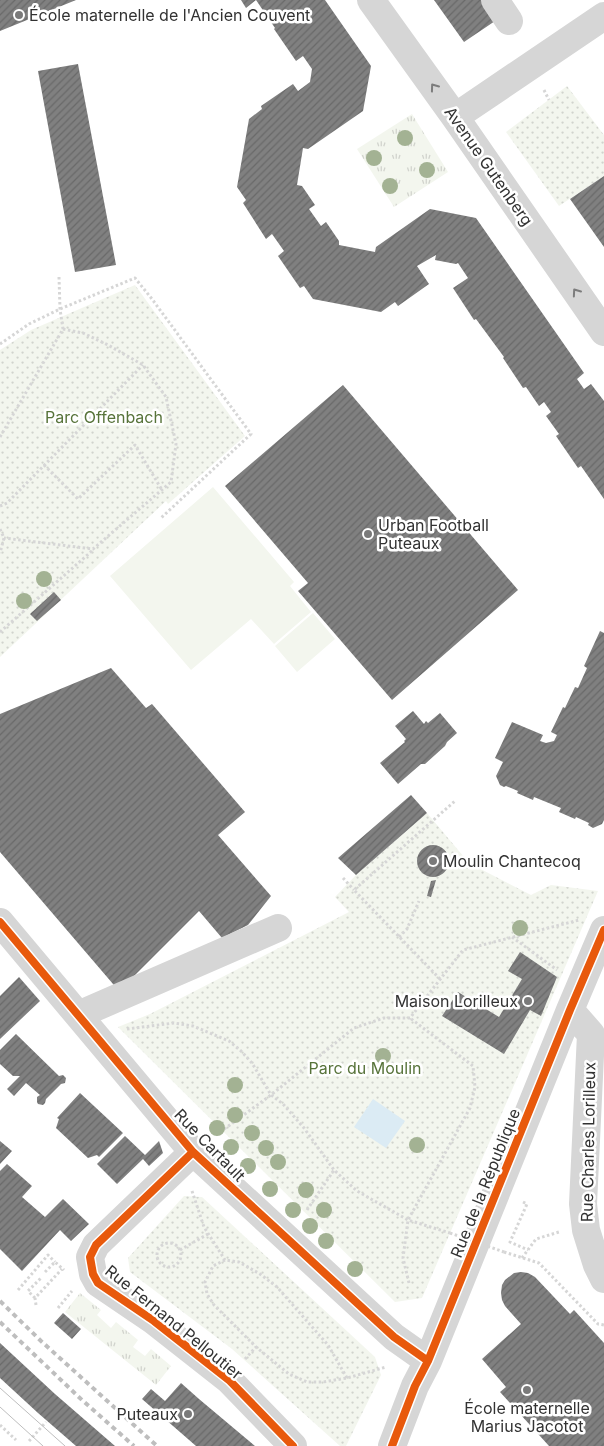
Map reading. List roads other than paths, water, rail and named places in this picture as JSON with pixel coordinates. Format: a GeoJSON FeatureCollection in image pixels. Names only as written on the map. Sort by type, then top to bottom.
{"type":"FeatureCollection","features":[{"type":"Feature","properties":{"kind":"street","name":"Avenue Gutenberg"},"geometry":{"type":"LineString","coordinates":[[372,0],[604,332]]}},
{"type":"Feature","properties":{"kind":"street"},"geometry":{"type":"LineString","coordinates":[[455,117],[604,16]]}},
{"type":"Feature","properties":{"kind":"street","name":"Rue de la République"},"geometry":{"type":"LineString","coordinates":[[392,1446],[570,1010],[594,924]]}},
{"type":"Feature","properties":{"kind":"street"},"geometry":{"type":"LineString","coordinates":[[86,1024],[278,928]]}},
{"type":"Feature","properties":{"kind":"street","name":"Rue Cartault"},"geometry":{"type":"LineString","coordinates":[[5,939],[86,1024],[193,1152],[394,1338],[428,1361]]}},
{"type":"Feature","properties":{"kind":"street","name":"Rue Charles Lorilleux"},"geometry":{"type":"LineString","coordinates":[[570,1010],[597,1033],[583,1204],[586,1230],[597,1265],[604,1279]]}},
{"type":"Feature","properties":{"kind":"street","name":"Rue Fernand Pelloutier"},"geometry":{"type":"LineString","coordinates":[[193,1152],[96,1245],[90,1257],[93,1274],[98,1283],[154,1321],[229,1380],[293,1446]]}},
{"type":"Feature","properties":{"kind":"tram line"},"geometry":{"type":"LineString","coordinates":[[0,1388],[65,1446]]}},
{"type":"Feature","properties":{"kind":"tram line"},"geometry":{"type":"LineString","coordinates":[[0,1407],[43,1446]]}},
{"type":"Feature","properties":{"kind":"railway"},"geometry":{"type":"LineString","coordinates":[[0,1301],[41,1341],[157,1446]]}},
{"type":"Feature","properties":{"kind":"railway"},"geometry":{"type":"LineString","coordinates":[[0,1322],[82,1400],[134,1446]]}},
{"type":"Feature","properties":{"kind":"place","name":"École maternelle de l'Ancien Couvent"},"geometry":{"type":"Point","coordinates":[19,15]}},
{"type":"Feature","properties":{"kind":"place","name":"Urban Football Puteaux"},"geometry":{"type":"Point","coordinates":[368,534]}},
{"type":"Feature","properties":{"kind":"place","name":"Moulin Chantecoq"},"geometry":{"type":"Point","coordinates":[433,861]}},
{"type":"Feature","properties":{"kind":"place","name":"Maison Lorilleux"},"geometry":{"type":"Point","coordinates":[528,1001]}},
{"type":"Feature","properties":{"kind":"place","name":"École maternelle Marius Jacotot"},"geometry":{"type":"Point","coordinates":[527,1390]}},
{"type":"Feature","properties":{"kind":"place","name":"Puteaux"},"geometry":{"type":"Point","coordinates":[188,1414]}},
{"type":"Feature","properties":{"kind":"park label","name":"Parc Offenbach"},"geometry":{"type":"Point","coordinates":[104,417]}},
{"type":"Feature","properties":{"kind":"park label","name":"Parc du Moulin"},"geometry":{"type":"Point","coordinates":[365,1068]}}]}
